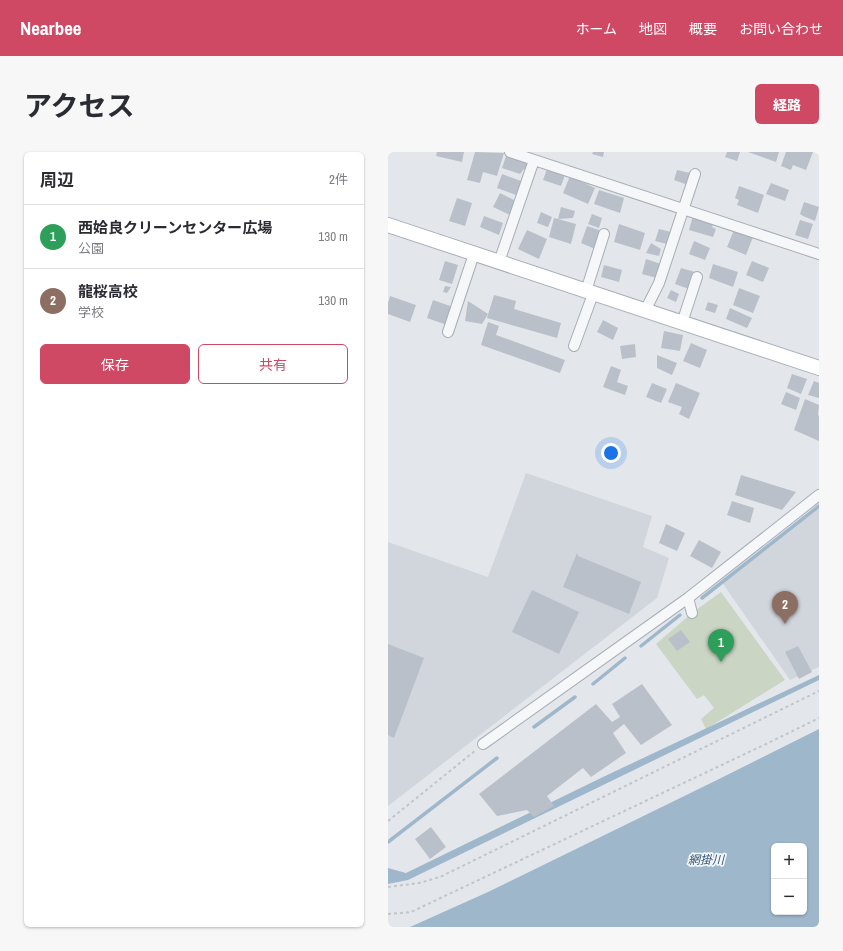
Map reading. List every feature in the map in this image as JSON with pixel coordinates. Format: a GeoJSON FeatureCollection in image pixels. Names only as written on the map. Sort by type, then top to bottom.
{"type":"FeatureCollection","features":[{"type":"Feature","properties":{"kind":"street"},"geometry":{"type":"LineString","coordinates":[[510,152],[819,254]]}},
{"type":"Feature","properties":{"kind":"street"},"geometry":{"type":"LineString","coordinates":[[498,262],[534,160]]}},
{"type":"Feature","properties":{"kind":"street"},"geometry":{"type":"LineString","coordinates":[[645,311],[659,283],[695,174]]}},
{"type":"Feature","properties":{"kind":"street"},"geometry":{"type":"LineString","coordinates":[[388,225],[819,368]]}},
{"type":"Feature","properties":{"kind":"street"},"geometry":{"type":"LineString","coordinates":[[574,346],[590,292],[604,234]]}},
{"type":"Feature","properties":{"kind":"street"},"geometry":{"type":"LineString","coordinates":[[448,332],[474,254]]}},
{"type":"Feature","properties":{"kind":"street"},"geometry":{"type":"LineString","coordinates":[[682,322],[697,277]]}},
{"type":"Feature","properties":{"kind":"street"},"geometry":{"type":"LineString","coordinates":[[483,744],[688,598],[819,495]]}},
{"type":"Feature","properties":{"kind":"street"},"geometry":{"type":"LineString","coordinates":[[688,598],[692,613]]}},
{"type":"Feature","properties":{"kind":"path"},"geometry":{"type":"LineString","coordinates":[[388,887],[419,883],[440,877],[819,691]]}},
{"type":"Feature","properties":{"kind":"path"},"geometry":{"type":"LineString","coordinates":[[388,914],[411,912],[819,718]]}},
{"type":"Feature","properties":{"kind":"path"},"geometry":{"type":"LineString","coordinates":[[388,821],[483,744]]}},
{"type":"Feature","properties":{"kind":"shaded area"},"geometry":{"type":"Polygon","coordinates":[[[526,473],[652,516],[643,547],[669,558],[657,598],[388,806],[388,542],[488,577],[526,473]]]}},
{"type":"Feature","properties":{"kind":"shaded area"},"geometry":{"type":"Polygon","coordinates":[[[819,506],[819,667],[790,680],[721,581],[819,506]]]}},
{"type":"Feature","properties":{"kind":"green space"},"geometry":{"type":"Polygon","coordinates":[[[721,592],[785,680],[706,729],[701,719],[714,708],[704,695],[697,699],[656,644],[692,613],[721,592]]]}},
{"type":"Feature","properties":{"kind":"water"},"geometry":{"type":"Polygon","coordinates":[[[819,675],[819,680],[408,880],[388,884],[388,868],[406,873],[603,777],[819,675]]]}},
{"type":"Feature","properties":{"kind":"water","name":"網掛川"},"geometry":{"type":"Polygon","coordinates":[[[819,729],[819,927],[410,927],[488,892],[819,729]]]}},
{"type":"Feature","properties":{"kind":"building"},"geometry":{"type":"Polygon","coordinates":[[[437,152],[464,152],[462,162],[436,156],[437,152]]]}},
{"type":"Feature","properties":{"kind":"building"},"geometry":{"type":"Polygon","coordinates":[[[475,152],[504,153],[497,176],[483,172],[480,183],[467,180],[475,152]]]}},
{"type":"Feature","properties":{"kind":"building"},"geometry":{"type":"Polygon","coordinates":[[[593,152],[604,152],[603,157],[592,154],[593,152]]]}},
{"type":"Feature","properties":{"kind":"building"},"geometry":{"type":"Polygon","coordinates":[[[727,152],[740,152],[737,161],[725,157],[727,152]]]}},
{"type":"Feature","properties":{"kind":"building"},"geometry":{"type":"Polygon","coordinates":[[[748,152],[779,152],[776,162],[748,152]]]}},
{"type":"Feature","properties":{"kind":"building"},"geometry":{"type":"Polygon","coordinates":[[[786,152],[813,152],[806,170],[793,165],[791,170],[781,166],[786,152]]]}},
{"type":"Feature","properties":{"kind":"building"},"geometry":{"type":"Polygon","coordinates":[[[507,153],[530,161],[528,170],[524,169],[520,174],[502,168],[507,153]]]}},
{"type":"Feature","properties":{"kind":"building"},"geometry":{"type":"Polygon","coordinates":[[[547,169],[565,175],[561,186],[543,180],[547,169]]]}},
{"type":"Feature","properties":{"kind":"building"},"geometry":{"type":"Polygon","coordinates":[[[677,170],[695,174],[688,185],[674,180],[677,170]]]}},
{"type":"Feature","properties":{"kind":"building"},"geometry":{"type":"Polygon","coordinates":[[[502,174],[521,181],[516,195],[497,188],[502,174]]]}},
{"type":"Feature","properties":{"kind":"building"},"geometry":{"type":"Polygon","coordinates":[[[570,176],[595,188],[588,204],[563,193],[570,176]]]}},
{"type":"Feature","properties":{"kind":"building"},"geometry":{"type":"Polygon","coordinates":[[[771,183],[789,190],[785,201],[766,194],[771,183]]]}},
{"type":"Feature","properties":{"kind":"building"},"geometry":{"type":"Polygon","coordinates":[[[739,186],[764,195],[758,213],[737,205],[739,200],[735,198],[739,186]]]}},
{"type":"Feature","properties":{"kind":"building"},"geometry":{"type":"Polygon","coordinates":[[[599,190],[624,198],[620,213],[594,204],[599,190]]]}},
{"type":"Feature","properties":{"kind":"building"},"geometry":{"type":"Polygon","coordinates":[[[500,193],[516,201],[510,215],[493,207],[500,193]]]}},
{"type":"Feature","properties":{"kind":"building"},"geometry":{"type":"Polygon","coordinates":[[[457,198],[472,203],[465,226],[449,221],[457,198]]]}},
{"type":"Feature","properties":{"kind":"building"},"geometry":{"type":"Polygon","coordinates":[[[804,202],[819,207],[815,221],[800,214],[804,202]]]}},
{"type":"Feature","properties":{"kind":"building"},"geometry":{"type":"Polygon","coordinates":[[[561,207],[575,211],[573,218],[558,219],[561,207]]]}},
{"type":"Feature","properties":{"kind":"building"},"geometry":{"type":"Polygon","coordinates":[[[541,212],[552,217],[548,227],[537,223],[541,212]]]}},
{"type":"Feature","properties":{"kind":"building"},"geometry":{"type":"Polygon","coordinates":[[[592,214],[602,218],[599,228],[588,224],[592,214]]]}},
{"type":"Feature","properties":{"kind":"building"},"geometry":{"type":"Polygon","coordinates":[[[484,216],[503,223],[499,235],[480,227],[484,216]]]}},
{"type":"Feature","properties":{"kind":"building"},"geometry":{"type":"Polygon","coordinates":[[[693,216],[714,222],[712,227],[716,229],[713,237],[689,230],[693,216]]]}},
{"type":"Feature","properties":{"kind":"building"},"geometry":{"type":"Polygon","coordinates":[[[554,218],[576,224],[571,244],[549,237],[554,218]]]}},
{"type":"Feature","properties":{"kind":"building"},"geometry":{"type":"Polygon","coordinates":[[[800,220],[813,224],[808,239],[795,235],[800,220]]]}},
{"type":"Feature","properties":{"kind":"building"},"geometry":{"type":"Polygon","coordinates":[[[619,224],[645,233],[640,250],[614,242],[619,224]]]}},
{"type":"Feature","properties":{"kind":"building"},"geometry":{"type":"Polygon","coordinates":[[[587,226],[602,231],[595,249],[581,243],[587,226]]]}},
{"type":"Feature","properties":{"kind":"building"},"geometry":{"type":"Polygon","coordinates":[[[659,229],[671,232],[667,244],[655,241],[659,229]]]}},
{"type":"Feature","properties":{"kind":"building"},"geometry":{"type":"Polygon","coordinates":[[[527,230],[547,239],[539,259],[518,249],[527,230]]]}},
{"type":"Feature","properties":{"kind":"building"},"geometry":{"type":"Polygon","coordinates":[[[734,230],[753,237],[746,255],[727,247],[734,230]]]}},
{"type":"Feature","properties":{"kind":"building"},"geometry":{"type":"Polygon","coordinates":[[[694,241],[710,248],[705,260],[689,254],[694,241]]]}},
{"type":"Feature","properties":{"kind":"building"},"geometry":{"type":"Polygon","coordinates":[[[651,243],[661,249],[659,256],[646,253],[651,243]]]}},
{"type":"Feature","properties":{"kind":"building"},"geometry":{"type":"Polygon","coordinates":[[[646,259],[661,264],[657,278],[642,274],[646,259]]]}},
{"type":"Feature","properties":{"kind":"building"},"geometry":{"type":"Polygon","coordinates":[[[445,261],[458,265],[452,284],[439,280],[445,261]]]}},
{"type":"Feature","properties":{"kind":"building"},"geometry":{"type":"Polygon","coordinates":[[[752,261],[769,268],[763,282],[746,275],[752,261]]]}},
{"type":"Feature","properties":{"kind":"building"},"geometry":{"type":"Polygon","coordinates":[[[713,264],[738,272],[733,287],[709,278],[713,264]]]}},
{"type":"Feature","properties":{"kind":"building"},"geometry":{"type":"Polygon","coordinates":[[[604,265],[622,270],[619,282],[601,277],[604,265]]]}},
{"type":"Feature","properties":{"kind":"building"},"geometry":{"type":"Polygon","coordinates":[[[681,268],[695,272],[689,289],[675,284],[681,268]]]}},
{"type":"Feature","properties":{"kind":"building"},"geometry":{"type":"Polygon","coordinates":[[[445,286],[451,287],[447,293],[443,292],[445,286]]]}},
{"type":"Feature","properties":{"kind":"building"},"geometry":{"type":"Polygon","coordinates":[[[739,288],[760,296],[753,313],[733,305],[739,288]]]}},
{"type":"Feature","properties":{"kind":"building"},"geometry":{"type":"Polygon","coordinates":[[[671,290],[679,294],[676,302],[667,298],[671,290]]]}},
{"type":"Feature","properties":{"kind":"building"},"geometry":{"type":"Polygon","coordinates":[[[494,295],[516,301],[514,309],[561,323],[557,338],[487,318],[494,295]]]}},
{"type":"Feature","properties":{"kind":"building"},"geometry":{"type":"Polygon","coordinates":[[[390,296],[416,305],[410,322],[388,314],[388,303],[390,296]]]}},
{"type":"Feature","properties":{"kind":"building"},"geometry":{"type":"Polygon","coordinates":[[[433,300],[453,307],[447,325],[427,318],[433,300]]]}},
{"type":"Feature","properties":{"kind":"building"},"geometry":{"type":"Polygon","coordinates":[[[468,301],[488,314],[482,324],[465,321],[468,301]]]}},
{"type":"Feature","properties":{"kind":"building"},"geometry":{"type":"Polygon","coordinates":[[[708,302],[718,305],[715,313],[705,310],[708,302]]]}},
{"type":"Feature","properties":{"kind":"building"},"geometry":{"type":"Polygon","coordinates":[[[730,308],[752,318],[747,328],[726,319],[730,308]]]}},
{"type":"Feature","properties":{"kind":"building"},"geometry":{"type":"Polygon","coordinates":[[[603,320],[618,328],[613,340],[597,332],[603,320]]]}},
{"type":"Feature","properties":{"kind":"building"},"geometry":{"type":"Polygon","coordinates":[[[488,322],[499,326],[496,335],[565,360],[560,373],[481,345],[488,322]]]}},
{"type":"Feature","properties":{"kind":"building"},"geometry":{"type":"Polygon","coordinates":[[[664,331],[683,335],[680,351],[661,348],[664,331]]]}},
{"type":"Feature","properties":{"kind":"building"},"geometry":{"type":"Polygon","coordinates":[[[691,343],[707,350],[700,368],[683,361],[691,343]]]}},
{"type":"Feature","properties":{"kind":"building"},"geometry":{"type":"Polygon","coordinates":[[[635,344],[636,357],[622,359],[620,346],[635,344]]]}},
{"type":"Feature","properties":{"kind":"building"},"geometry":{"type":"Polygon","coordinates":[[[657,355],[677,363],[672,375],[657,368],[657,355]]]}},
{"type":"Feature","properties":{"kind":"building"},"geometry":{"type":"Polygon","coordinates":[[[611,366],[621,370],[617,382],[628,386],[625,395],[603,387],[611,366]]]}},
{"type":"Feature","properties":{"kind":"building"},"geometry":{"type":"Polygon","coordinates":[[[792,374],[807,379],[801,394],[787,388],[792,374]]]}},
{"type":"Feature","properties":{"kind":"building"},"geometry":{"type":"Polygon","coordinates":[[[814,381],[819,383],[819,398],[808,395],[814,381]]]}},
{"type":"Feature","properties":{"kind":"building"},"geometry":{"type":"Polygon","coordinates":[[[652,383],[667,389],[661,403],[646,397],[652,383]]]}},
{"type":"Feature","properties":{"kind":"building"},"geometry":{"type":"Polygon","coordinates":[[[676,383],[700,393],[689,419],[679,414],[682,407],[668,402],[676,383]]]}},
{"type":"Feature","properties":{"kind":"building"},"geometry":{"type":"Polygon","coordinates":[[[786,392],[800,398],[796,410],[781,404],[786,392]]]}},
{"type":"Feature","properties":{"kind":"building"},"geometry":{"type":"Polygon","coordinates":[[[805,399],[819,405],[819,441],[794,430],[805,399]]]}},
{"type":"Feature","properties":{"kind":"building"},"geometry":{"type":"Polygon","coordinates":[[[741,475],[796,492],[782,510],[735,495],[741,475]]]}},
{"type":"Feature","properties":{"kind":"building"},"geometry":{"type":"Polygon","coordinates":[[[732,501],[754,508],[750,523],[727,515],[732,501]]]}},
{"type":"Feature","properties":{"kind":"building"},"geometry":{"type":"Polygon","coordinates":[[[666,524],[685,533],[677,551],[659,543],[666,524]]]}},
{"type":"Feature","properties":{"kind":"building"},"geometry":{"type":"Polygon","coordinates":[[[699,540],[721,552],[712,568],[690,556],[699,540]]]}},
{"type":"Feature","properties":{"kind":"building"},"geometry":{"type":"Polygon","coordinates":[[[577,553],[578,556],[641,582],[629,614],[563,587],[577,553]]]}},
{"type":"Feature","properties":{"kind":"building"},"geometry":{"type":"Polygon","coordinates":[[[532,590],[579,612],[559,654],[512,632],[532,590]]]}},
{"type":"Feature","properties":{"kind":"building"},"geometry":{"type":"Polygon","coordinates":[[[681,630],[690,642],[677,651],[668,639],[681,630]]]}},
{"type":"Feature","properties":{"kind":"building"},"geometry":{"type":"Polygon","coordinates":[[[388,644],[424,658],[394,738],[388,735],[388,644]]]}},
{"type":"Feature","properties":{"kind":"building"},"geometry":{"type":"Polygon","coordinates":[[[798,646],[812,672],[799,679],[785,652],[798,646]]]}},
{"type":"Feature","properties":{"kind":"building"},"geometry":{"type":"Polygon","coordinates":[[[642,684],[672,725],[641,745],[624,724],[613,733],[626,753],[591,777],[583,768],[547,796],[554,806],[534,817],[527,810],[497,816],[479,794],[596,704],[612,722],[620,717],[612,704],[642,684]]]}},
{"type":"Feature","properties":{"kind":"building"},"geometry":{"type":"Polygon","coordinates":[[[431,827],[446,847],[430,859],[415,839],[431,827]]]}},
{"type":"Feature","properties":{"kind":"waterway"},"geometry":{"type":"LineString","coordinates":[[702,598],[819,506]]}},
{"type":"Feature","properties":{"kind":"waterway"},"geometry":{"type":"LineString","coordinates":[[641,646],[680,615]]}},
{"type":"Feature","properties":{"kind":"waterway"},"geometry":{"type":"LineString","coordinates":[[593,684],[625,658]]}},
{"type":"Feature","properties":{"kind":"waterway"},"geometry":{"type":"LineString","coordinates":[[534,727],[575,697]]}},
{"type":"Feature","properties":{"kind":"waterway"},"geometry":{"type":"LineString","coordinates":[[388,842],[497,758]]}},
{"type":"Feature","properties":{"kind":"place","name":"龍桜高校"},"geometry":{"type":"Point","coordinates":[785,624]}},
{"type":"Feature","properties":{"kind":"place","name":"西姶良クリーンセンター広場"},"geometry":{"type":"Point","coordinates":[721,662]}}]}
